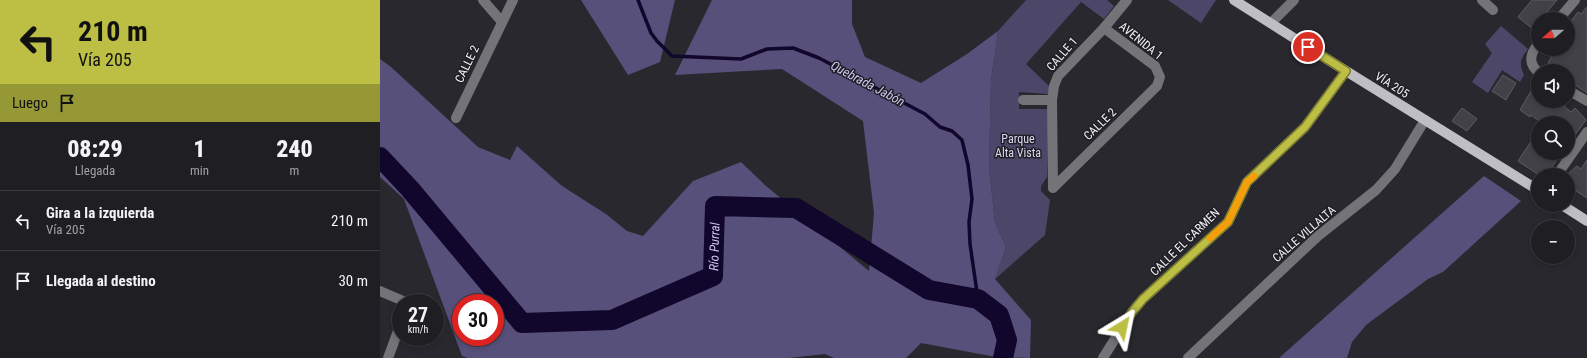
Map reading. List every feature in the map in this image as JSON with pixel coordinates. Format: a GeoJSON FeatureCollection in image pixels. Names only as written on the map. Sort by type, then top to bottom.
{"type":"FeatureCollection","features":[{"type":"Feature","properties":{"kind":"main road","name":"VÍA 205"},"geometry":{"type":"LineString","coordinates":[[1234,0],[1531,186]]}},
{"type":"Feature","properties":{"kind":"main road"},"geometry":{"type":"LineString","coordinates":[[1573,212],[1587,221]]}},
{"type":"Feature","properties":{"kind":"street"},"geometry":{"type":"LineString","coordinates":[[483,0],[502,22]]}},
{"type":"Feature","properties":{"kind":"street","name":"CALLE 2"},"geometry":{"type":"LineString","coordinates":[[456,118],[513,0]]}},
{"type":"Feature","properties":{"kind":"street","name":"CALLE 1"},"geometry":{"type":"LineString","coordinates":[[1053,188],[1052,100],[1054,86],[1058,76],[1104,28],[1127,0]]}},
{"type":"Feature","properties":{"kind":"street"},"geometry":{"type":"LineString","coordinates":[[1271,23],[1294,0]]}},
{"type":"Feature","properties":{"kind":"street"},"geometry":{"type":"LineString","coordinates":[[1482,0],[1492,10]]}},
{"type":"Feature","properties":{"kind":"street"},"geometry":{"type":"LineString","coordinates":[[1565,12],[1575,0]]}},
{"type":"Feature","properties":{"kind":"street","name":"AVENIDA 1"},"geometry":{"type":"LineString","coordinates":[[1104,28],[1155,66],[1160,76]]}},
{"type":"Feature","properties":{"kind":"street","name":"CALLE EL CARMEN"},"geometry":{"type":"LineString","coordinates":[[1104,358],[1132,312],[1143,299],[1228,222],[1247,182],[1305,127],[1346,71]]}},
{"type":"Feature","properties":{"kind":"street","name":"CALLE 2"},"geometry":{"type":"LineString","coordinates":[[1053,188],[1157,86],[1160,76]]}},
{"type":"Feature","properties":{"kind":"street"},"geometry":{"type":"LineString","coordinates":[[1575,94],[1587,101]]}},
{"type":"Feature","properties":{"kind":"street"},"geometry":{"type":"LineString","coordinates":[[1023,100],[1052,100]]}},
{"type":"Feature","properties":{"kind":"street","name":"CALLE VILLALTA"},"geometry":{"type":"LineString","coordinates":[[1188,358],[1318,236],[1376,190],[1395,169],[1425,120]]}},
{"type":"Feature","properties":{"kind":"street"},"geometry":{"type":"LineString","coordinates":[[1562,168],[1587,132]]}},
{"type":"Feature","properties":{"kind":"street"},"geometry":{"type":"LineString","coordinates":[[380,291],[392,296]]}},
{"type":"Feature","properties":{"kind":"street"},"geometry":{"type":"LineString","coordinates":[[388,358],[392,346]]}},
{"type":"Feature","properties":{"kind":"green space","name":"Parque Alta Vista"},"geometry":{"type":"Polygon","coordinates":[[[1026,0],[1107,0],[1114,6],[1104,19],[1081,2],[1026,64],[1050,87],[1048,94],[1019,92],[1019,109],[1049,109],[1047,177],[1041,186],[1041,191],[1050,200],[1045,235],[995,279],[1006,247],[995,223],[989,167],[991,80],[998,31],[1026,0]]]}},
{"type":"Feature","properties":{"kind":"green space"},"geometry":{"type":"Polygon","coordinates":[[[1168,0],[1216,0],[1201,23],[1168,0]]]}},
{"type":"Feature","properties":{"kind":"green space"},"geometry":{"type":"Polygon","coordinates":[[[1501,26],[1528,49],[1521,62],[1521,68],[1524,75],[1520,82],[1502,70],[1488,93],[1472,82],[1492,53],[1485,44],[1501,26]]]}},
{"type":"Feature","properties":{"kind":"shaded area"},"geometry":{"type":"Polygon","coordinates":[[[581,0],[675,0],[660,62],[628,75],[581,0]]]}},
{"type":"Feature","properties":{"kind":"shaded area"},"geometry":{"type":"Polygon","coordinates":[[[712,0],[852,0],[852,24],[865,57],[921,83],[967,54],[998,31],[991,80],[989,167],[995,223],[1006,247],[995,279],[1031,320],[1030,358],[996,357],[921,343],[906,358],[834,358],[825,354],[789,358],[468,358],[462,356],[458,346],[504,346],[504,294],[452,294],[452,329],[444,307],[444,294],[439,294],[404,199],[380,177],[380,59],[391,67],[478,147],[510,160],[517,146],[562,186],[606,214],[627,231],[643,236],[693,181],[741,162],[766,186],[869,271],[874,213],[863,121],[782,69],[675,75],[712,0]]]}},
{"type":"Feature","properties":{"kind":"shaded area"},"geometry":{"type":"Polygon","coordinates":[[[1484,176],[1521,201],[1443,272],[1428,279],[1366,325],[1352,342],[1347,358],[1279,358],[1484,176]]]}},
{"type":"Feature","properties":{"kind":"building"},"geometry":{"type":"Polygon","coordinates":[[[1532,0],[1557,0],[1547,12],[1531,12],[1531,27],[1518,17],[1532,0]]]}},
{"type":"Feature","properties":{"kind":"building"},"geometry":{"type":"Polygon","coordinates":[[[1587,7],[1587,93],[1575,85],[1575,64],[1548,63],[1552,56],[1575,56],[1575,16],[1578,12],[1581,14],[1587,7]]]}},
{"type":"Feature","properties":{"kind":"building"},"geometry":{"type":"Polygon","coordinates":[[[1503,75],[1516,83],[1506,100],[1492,91],[1503,75]]]}},
{"type":"Feature","properties":{"kind":"building"},"geometry":{"type":"Polygon","coordinates":[[[1531,91],[1531,108],[1566,108],[1571,112],[1575,108],[1586,120],[1575,135],[1575,116],[1531,115],[1530,117],[1520,110],[1531,91]]]}},
{"type":"Feature","properties":{"kind":"building"},"geometry":{"type":"Polygon","coordinates":[[[1462,108],[1477,119],[1467,131],[1452,121],[1462,108]]]}},
{"type":"Feature","properties":{"kind":"building"},"geometry":{"type":"Polygon","coordinates":[[[1531,142],[1531,160],[1557,160],[1551,168],[1531,168],[1531,170],[1518,161],[1531,142]]]}},
{"type":"Feature","properties":{"kind":"building"},"geometry":{"type":"Polygon","coordinates":[[[1587,160],[1587,198],[1575,190],[1575,168],[1577,166],[1581,169],[1587,160]]]}},
{"type":"Feature","properties":{"kind":"waterway","name":"Quebrada Jabón"},"geometry":{"type":"LineString","coordinates":[[638,0],[651,33],[672,56],[741,59],[767,49],[793,48],[819,58],[925,114],[940,127],[952,131],[962,140],[968,165],[972,199],[969,222],[970,244],[978,299]]}},
{"type":"Feature","properties":{"kind":"waterway","name":"Río Purral"},"geometry":{"type":"LineString","coordinates":[[380,157],[410,189],[522,323],[612,320],[713,276],[715,206],[796,208],[929,290],[978,299],[999,315],[1007,340],[1003,358]]}},
{"type":"Feature","properties":{"kind":"slow traffic"},"geometry":{"type":"LineString","coordinates":[[1210,238],[1228,222],[1247,182],[1254,176]]}},
{"type":"Feature","properties":{"kind":"route"},"geometry":{"type":"LineString","coordinates":[[1122,327],[1143,299],[1228,222],[1247,182],[1297,136],[1346,71],[1308,47]]}}]}
